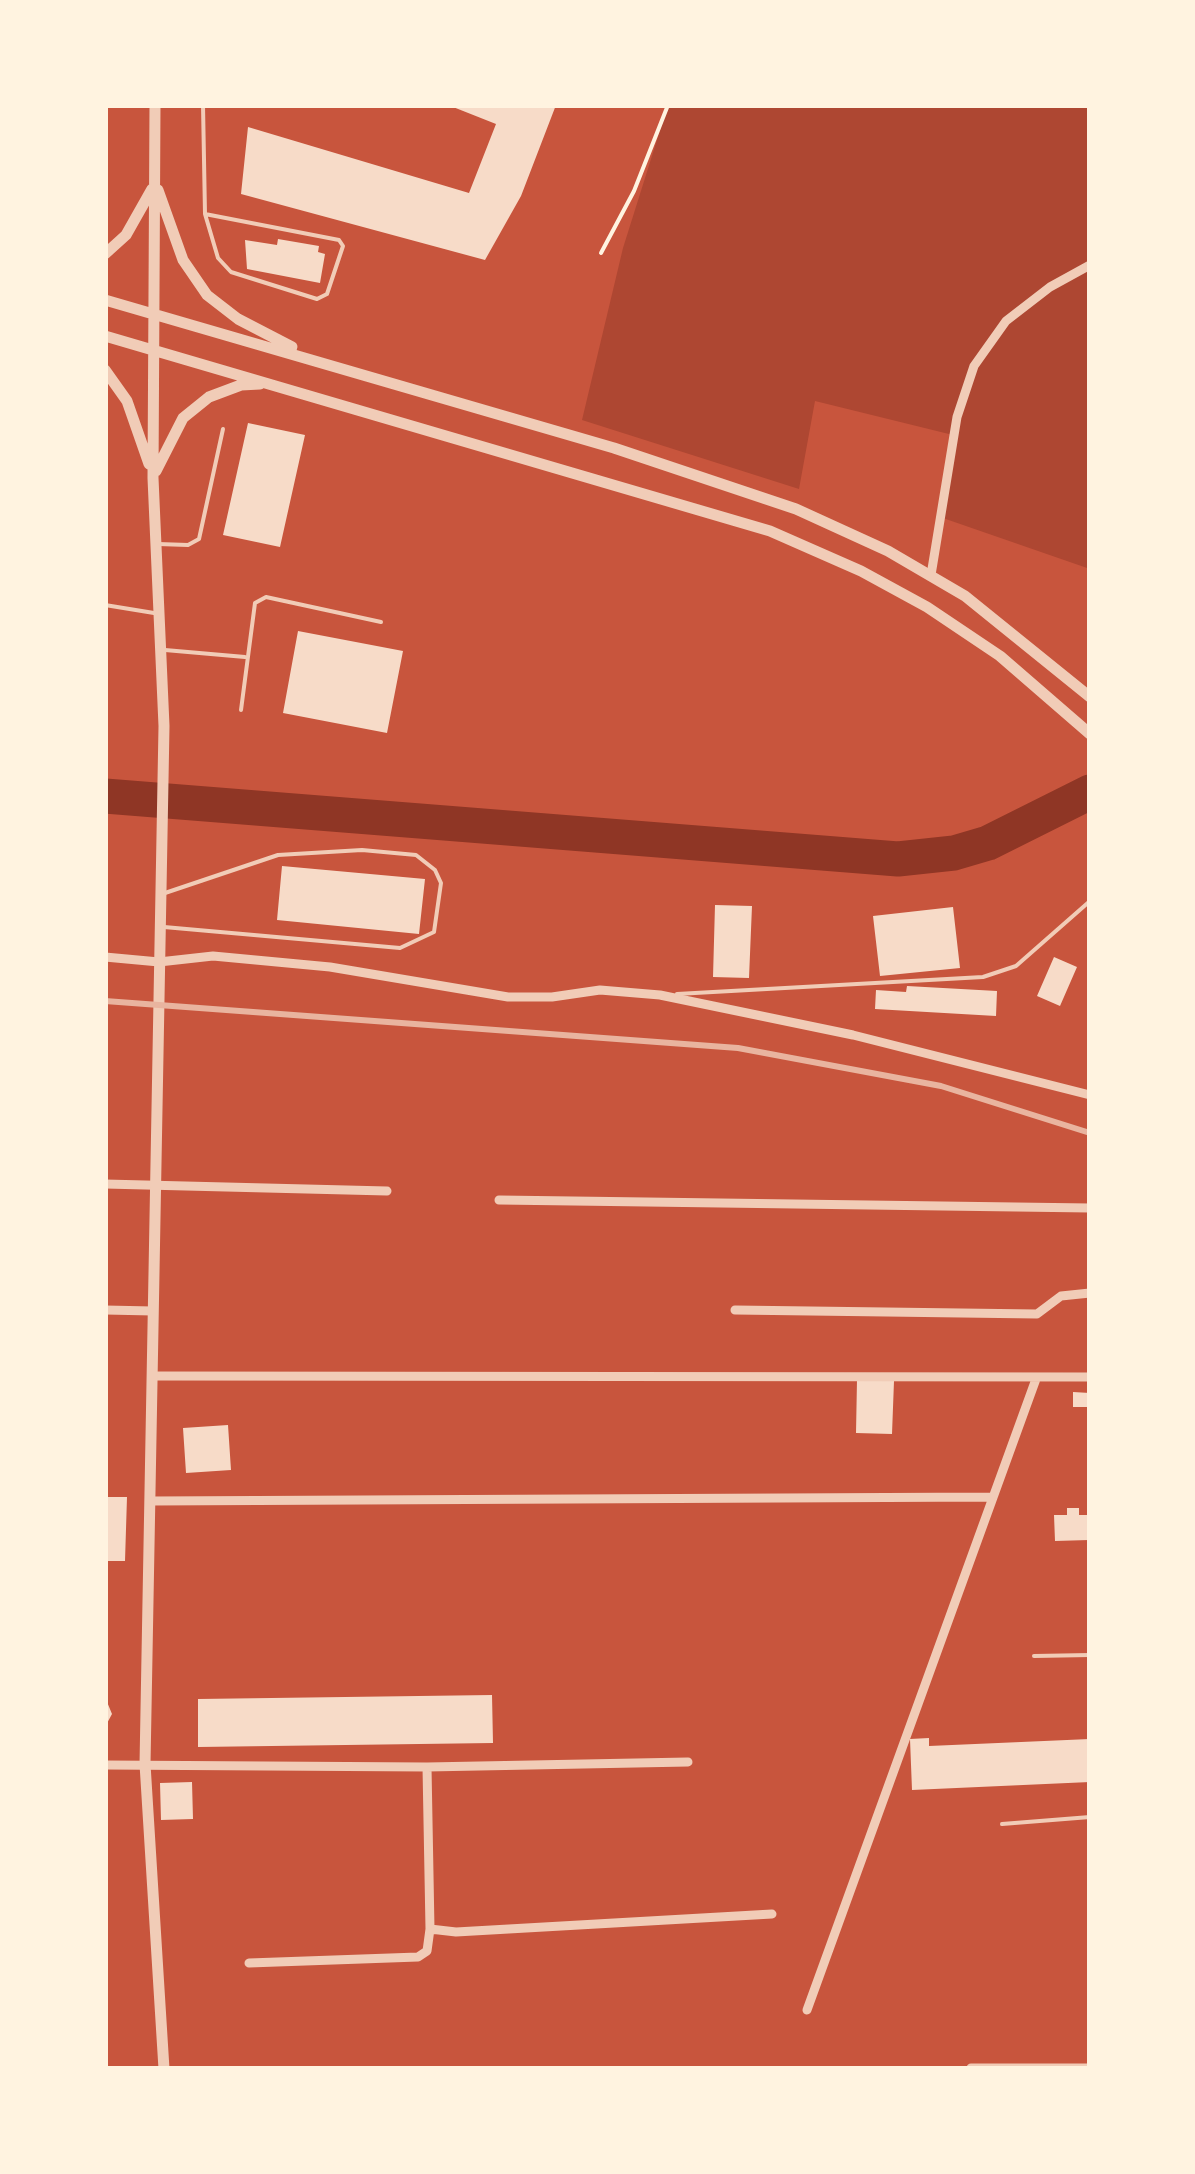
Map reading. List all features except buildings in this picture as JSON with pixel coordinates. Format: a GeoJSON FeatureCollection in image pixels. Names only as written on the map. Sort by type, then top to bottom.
{"type":"FeatureCollection","features":[{"type":"Feature","properties":{"kind":"street"},"geometry":{"type":"LineString","coordinates":[[155,105],[153,478],[163,774],[145,1764],[164,2069]]}},
{"type":"Feature","properties":{"kind":"street"},"geometry":{"type":"LineString","coordinates":[[105,254],[144,209],[155,180]]}},
{"type":"Feature","properties":{"kind":"street"},"geometry":{"type":"LineString","coordinates":[[155,180],[183,260],[207,295],[238,320],[318,360]]}},
{"type":"Feature","properties":{"kind":"street"},"geometry":{"type":"LineString","coordinates":[[931,575],[957,417],[974,366],[989,342],[1016,313],[1090,265]]}},
{"type":"Feature","properties":{"kind":"street"},"geometry":{"type":"LineString","coordinates":[[105,300],[728,484],[841,528],[931,575],[1006,626],[1090,697]]}},
{"type":"Feature","properties":{"kind":"street"},"geometry":{"type":"LineString","coordinates":[[105,336],[632,488],[788,539],[927,607],[1000,656],[1090,734]]}},
{"type":"Feature","properties":{"kind":"street"},"geometry":{"type":"LineString","coordinates":[[105,370],[127,402],[153,478]]}},
{"type":"Feature","properties":{"kind":"street"},"geometry":{"type":"LineString","coordinates":[[153,478],[165,445],[183,418],[209,397],[240,385],[274,384]]}},
{"type":"Feature","properties":{"kind":"street"},"geometry":{"type":"LineString","coordinates":[[105,957],[159,962],[213,956],[330,967],[508,996],[552,998],[600,990],[660,995],[852,1034],[1090,1095]]}},
{"type":"Feature","properties":{"kind":"street"},"geometry":{"type":"LineString","coordinates":[[105,1184],[387,1190]]}},
{"type":"Feature","properties":{"kind":"street"},"geometry":{"type":"LineString","coordinates":[[499,1200],[1090,1208]]}},
{"type":"Feature","properties":{"kind":"street"},"geometry":{"type":"LineString","coordinates":[[735,1310],[1037,1314],[1061,1296],[1090,1293]]}},
{"type":"Feature","properties":{"kind":"street"},"geometry":{"type":"LineString","coordinates":[[105,1310],[153,1310]]}},
{"type":"Feature","properties":{"kind":"street"},"geometry":{"type":"LineString","coordinates":[[152,1376],[1090,1376]]}},
{"type":"Feature","properties":{"kind":"street"},"geometry":{"type":"LineString","coordinates":[[807,2010],[1036,1379]]}},
{"type":"Feature","properties":{"kind":"street"},"geometry":{"type":"LineString","coordinates":[[152,1501],[991,1496]]}},
{"type":"Feature","properties":{"kind":"street"},"geometry":{"type":"LineString","coordinates":[[105,1765],[427,1767],[688,1762]]}},
{"type":"Feature","properties":{"kind":"street"},"geometry":{"type":"LineString","coordinates":[[249,1963],[418,1956],[427,1951],[427,1767]]}},
{"type":"Feature","properties":{"kind":"street"},"geometry":{"type":"LineString","coordinates":[[430,1928],[456,1932],[772,1914]]}},
{"type":"Feature","properties":{"kind":"street"},"geometry":{"type":"LineString","coordinates":[[970,2068],[1090,2068]]}},
{"type":"Feature","properties":{"kind":"lane"},"geometry":{"type":"LineString","coordinates":[[203,105],[205,214],[218,258],[232,272],[317,299],[328,294],[343,246],[338,240],[205,214]]}},
{"type":"Feature","properties":{"kind":"lane"},"geometry":{"type":"LineString","coordinates":[[156,544],[188,545],[200,538],[223,429]]}},
{"type":"Feature","properties":{"kind":"lane"},"geometry":{"type":"LineString","coordinates":[[240,710],[255,603],[266,598],[381,622]]}},
{"type":"Feature","properties":{"kind":"lane"},"geometry":{"type":"LineString","coordinates":[[105,605],[159,614]]}},
{"type":"Feature","properties":{"kind":"lane"},"geometry":{"type":"LineString","coordinates":[[160,649],[246,657]]}},
{"type":"Feature","properties":{"kind":"lane"},"geometry":{"type":"LineString","coordinates":[[160,927],[400,948],[434,932],[441,883],[435,870],[416,855],[362,850],[278,855],[161,894]]}},
{"type":"Feature","properties":{"kind":"lane"},"geometry":{"type":"LineString","coordinates":[[660,995],[984,978],[1016,966],[1090,901]]}},
{"type":"Feature","properties":{"kind":"lane"},"geometry":{"type":"LineString","coordinates":[[1034,1656],[1090,1655]]}},
{"type":"Feature","properties":{"kind":"lane"},"geometry":{"type":"LineString","coordinates":[[1002,1824],[1090,1817]]}},
{"type":"Feature","properties":{"kind":"path"},"geometry":{"type":"LineString","coordinates":[[601,253],[634,191],[668,105]]}},
{"type":"Feature","properties":{"kind":"shaded area"},"geometry":{"type":"Polygon","coordinates":[[[668,105],[1090,105],[1090,569],[940,517],[953,435],[815,401],[799,489],[582,420],[623,248],[668,105]]]}},
{"type":"Feature","properties":{"kind":"waterway"},"geometry":{"type":"LineString","coordinates":[[105,796],[898,859],[954,853],[988,843],[1090,792]]}},
{"type":"Feature","properties":{"kind":"railway"},"geometry":{"type":"LineString","coordinates":[[105,1001],[738,1048],[941,1086],[1090,1133]]}}]}
